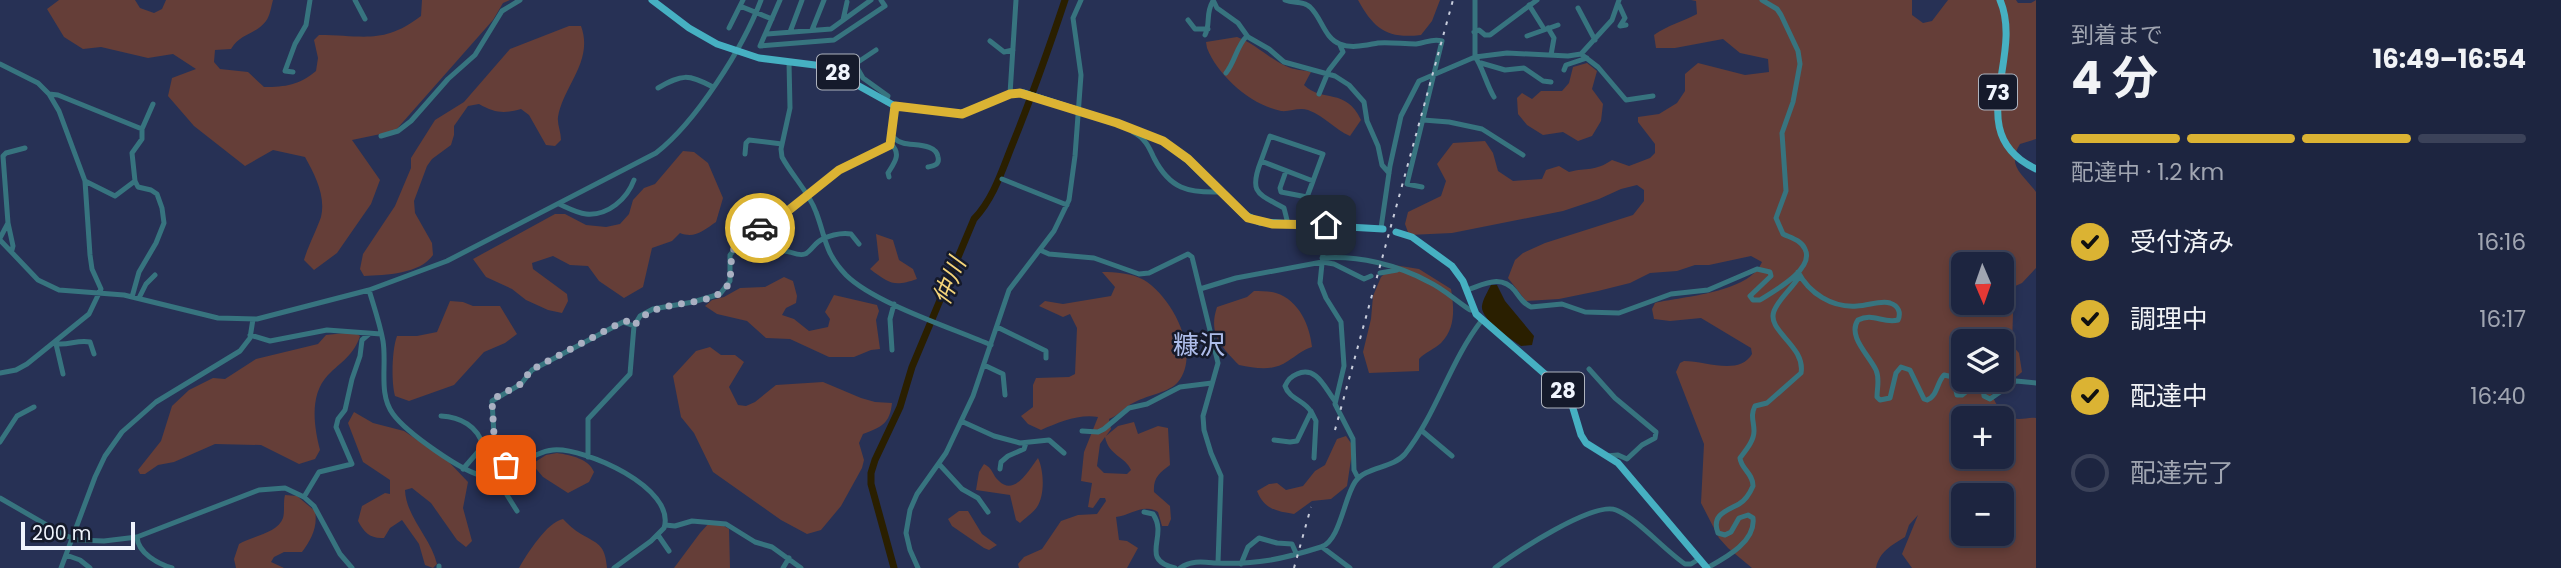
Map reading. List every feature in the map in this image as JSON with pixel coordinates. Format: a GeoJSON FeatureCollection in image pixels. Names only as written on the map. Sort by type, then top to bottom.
{"type":"FeatureCollection","features":[{"type":"Feature","properties":{"kind":"main road","name":"28"},"geometry":{"type":"LineString","coordinates":[[652,0],[700,35],[735,51],[759,58],[824,66],[895,106],[962,114],[1010,94],[1031,95],[1129,127],[1175,149],[1248,218],[1266,223],[1382,228]]}},
{"type":"Feature","properties":{"kind":"main road","name":"73"},"geometry":{"type":"LineString","coordinates":[[2000,0],[2007,38],[1997,97],[1998,123],[2001,136],[2009,148],[2036,169]]}},
{"type":"Feature","properties":{"kind":"main road","name":"28"},"geometry":{"type":"LineString","coordinates":[[1396,232],[1412,237],[1459,274],[1482,320],[1569,395],[1583,439],[1590,447],[1623,469],[1707,568]]}},
{"type":"Feature","properties":{"kind":"street"},"geometry":{"type":"LineString","coordinates":[[293,72],[285,71],[295,44],[306,25],[310,0]]}},
{"type":"Feature","properties":{"kind":"street"},"geometry":{"type":"LineString","coordinates":[[355,0],[365,19]]}},
{"type":"Feature","properties":{"kind":"street"},"geometry":{"type":"LineString","coordinates":[[381,135],[398,131],[411,121],[448,79],[475,55],[502,11],[520,0]]}},
{"type":"Feature","properties":{"kind":"street"},"geometry":{"type":"LineString","coordinates":[[8,223],[0,239],[33,275],[47,286],[59,290],[136,297],[218,318],[253,319],[286,313],[369,290],[447,261],[636,165],[664,147],[688,124],[713,87],[761,0]]}},
{"type":"Feature","properties":{"kind":"street"},"geometry":{"type":"LineString","coordinates":[[780,0],[760,47],[834,40],[885,6],[881,0]]}},
{"type":"Feature","properties":{"kind":"street"},"geometry":{"type":"LineString","coordinates":[[790,32],[802,0]]}},
{"type":"Feature","properties":{"kind":"street"},"geometry":{"type":"LineString","coordinates":[[812,30],[824,0]]}},
{"type":"Feature","properties":{"kind":"street"},"geometry":{"type":"LineString","coordinates":[[767,34],[831,29],[871,0]]}},
{"type":"Feature","properties":{"kind":"street"},"geometry":{"type":"LineString","coordinates":[[1010,94],[1016,0]]}},
{"type":"Feature","properties":{"kind":"street"},"geometry":{"type":"LineString","coordinates":[[918,568],[908,544],[908,517],[917,494],[939,464],[961,421],[984,365],[1009,290],[1054,231],[1067,205],[1073,179],[1081,75],[1073,18],[1081,0]]}},
{"type":"Feature","properties":{"kind":"street"},"geometry":{"type":"LineString","coordinates":[[1188,20],[1195,29],[1206,32],[1208,9],[1213,0]]}},
{"type":"Feature","properties":{"kind":"street"},"geometry":{"type":"LineString","coordinates":[[1213,0],[1217,8],[1238,23],[1247,36],[1284,62],[1328,74],[1349,85],[1364,102],[1367,121],[1378,146],[1382,165],[1389,173]]}},
{"type":"Feature","properties":{"kind":"street"},"geometry":{"type":"LineString","coordinates":[[1285,0],[1309,6],[1343,52],[1328,74],[1319,94]]}},
{"type":"Feature","properties":{"kind":"street"},"geometry":{"type":"LineString","coordinates":[[1475,0],[1475,57],[1481,63],[1505,70],[1524,68],[1543,81],[1551,82]]}},
{"type":"Feature","properties":{"kind":"street"},"geometry":{"type":"LineString","coordinates":[[1474,32],[1479,30],[1490,35],[1536,0]]}},
{"type":"Feature","properties":{"kind":"street"},"geometry":{"type":"LineString","coordinates":[[1707,568],[1740,546],[1753,529],[1753,518],[1748,515],[1739,518],[1731,532],[1725,535],[1718,533],[1716,524],[1720,513],[1745,500],[1753,486],[1749,472],[1742,466],[1740,458],[1749,447],[1754,432],[1751,416],[1755,406],[1767,403],[1801,373],[1801,360],[1797,351],[1776,326],[1773,316],[1775,309],[1793,288],[1807,258],[1805,247],[1783,234],[1776,218],[1786,191],[1782,133],[1795,93],[1800,58],[1777,9],[1762,0]]}},
{"type":"Feature","properties":{"kind":"street"},"geometry":{"type":"LineString","coordinates":[[843,20],[845,1]]}},
{"type":"Feature","properties":{"kind":"street"},"geometry":{"type":"LineString","coordinates":[[729,29],[741,3],[772,19]]}},
{"type":"Feature","properties":{"kind":"street"},"geometry":{"type":"LineString","coordinates":[[1619,3],[1625,18],[1620,26],[1626,25]]}},
{"type":"Feature","properties":{"kind":"street"},"geometry":{"type":"LineString","coordinates":[[1564,70],[1566,65],[1584,56],[1612,20],[1619,3]]}},
{"type":"Feature","properties":{"kind":"street"},"geometry":{"type":"LineString","coordinates":[[1529,5],[1546,29],[1557,37],[1551,55]]}},
{"type":"Feature","properties":{"kind":"street"},"geometry":{"type":"LineString","coordinates":[[1578,8],[1595,40]]}},
{"type":"Feature","properties":{"kind":"street"},"geometry":{"type":"LineString","coordinates":[[1527,36],[1558,25]]}},
{"type":"Feature","properties":{"kind":"street"},"geometry":{"type":"LineString","coordinates":[[1226,73],[1247,36]]}},
{"type":"Feature","properties":{"kind":"street"},"geometry":{"type":"LineString","coordinates":[[1340,45],[1360,47],[1379,43],[1418,44],[1435,39],[1442,41],[1407,184],[1422,187]]}},
{"type":"Feature","properties":{"kind":"street"},"geometry":{"type":"LineString","coordinates":[[990,41],[1004,52],[1013,50]]}},
{"type":"Feature","properties":{"kind":"street"},"geometry":{"type":"LineString","coordinates":[[876,50],[855,64],[863,78],[888,96],[886,102]]}},
{"type":"Feature","properties":{"kind":"street"},"geometry":{"type":"LineString","coordinates":[[1382,228],[1389,173],[1401,116],[1419,81],[1433,74],[1475,57],[1507,53],[1584,56],[1598,67],[1626,100],[1653,96]]}},
{"type":"Feature","properties":{"kind":"street"},"geometry":{"type":"LineString","coordinates":[[789,62],[790,108],[782,144],[785,162],[817,213],[823,239],[845,274],[869,293],[991,345]]}},
{"type":"Feature","properties":{"kind":"street"},"geometry":{"type":"LineString","coordinates":[[1481,63],[1483,78],[1494,97]]}},
{"type":"Feature","properties":{"kind":"street"},"geometry":{"type":"LineString","coordinates":[[0,64],[32,79],[49,94],[59,111],[85,181],[92,269],[101,285],[101,293],[89,314],[23,367],[0,373]]}},
{"type":"Feature","properties":{"kind":"street"},"geometry":{"type":"LineString","coordinates":[[658,88],[686,76],[713,87]]}},
{"type":"Feature","properties":{"kind":"street"},"geometry":{"type":"LineString","coordinates":[[49,94],[142,128]]}},
{"type":"Feature","properties":{"kind":"street"},"geometry":{"type":"LineString","coordinates":[[136,297],[139,272],[164,223],[157,194],[138,187],[135,181],[132,153],[142,139],[142,128],[153,104]]}},
{"type":"Feature","properties":{"kind":"street"},"geometry":{"type":"LineString","coordinates":[[889,177],[889,171],[896,161],[892,140],[895,106]]}},
{"type":"Feature","properties":{"kind":"street"},"geometry":{"type":"LineString","coordinates":[[1423,120],[1482,129],[1523,155]]}},
{"type":"Feature","properties":{"kind":"street"},"geometry":{"type":"LineString","coordinates":[[1129,127],[1142,138],[1161,169],[1179,187],[1191,192],[1220,192]]}},
{"type":"Feature","properties":{"kind":"street"},"geometry":{"type":"LineString","coordinates":[[1286,172],[1281,192],[1307,197],[1323,154],[1270,136],[1255,176],[1256,190],[1265,199],[1284,208],[1288,224]]}},
{"type":"Feature","properties":{"kind":"street"},"geometry":{"type":"LineString","coordinates":[[746,155],[745,147],[749,140],[782,144]]}},
{"type":"Feature","properties":{"kind":"street"},"geometry":{"type":"LineString","coordinates":[[892,140],[921,145],[935,151],[938,162],[928,167]]}},
{"type":"Feature","properties":{"kind":"street"},"geometry":{"type":"LineString","coordinates":[[588,457],[588,419],[629,374],[634,326],[640,316],[653,309],[720,294],[730,281],[730,255],[736,245],[839,170],[885,149],[892,140]]}},
{"type":"Feature","properties":{"kind":"street"},"geometry":{"type":"LineString","coordinates":[[12,250],[3,156],[25,148]]}},
{"type":"Feature","properties":{"kind":"street"},"geometry":{"type":"LineString","coordinates":[[1261,161],[1313,181]]}},
{"type":"Feature","properties":{"kind":"street"},"geometry":{"type":"LineString","coordinates":[[1002,179],[1067,205]]}},
{"type":"Feature","properties":{"kind":"street"},"geometry":{"type":"LineString","coordinates":[[559,204],[579,212],[594,214],[622,201],[634,180]]}},
{"type":"Feature","properties":{"kind":"street"},"geometry":{"type":"LineString","coordinates":[[85,181],[115,196],[135,181]]}},
{"type":"Feature","properties":{"kind":"street"},"geometry":{"type":"LineString","coordinates":[[1326,225],[1320,278],[1322,288],[1342,326],[1344,366],[1335,401]]}},
{"type":"Feature","properties":{"kind":"street"},"geometry":{"type":"LineString","coordinates":[[783,251],[806,254],[823,239],[849,233],[859,244]]}},
{"type":"Feature","properties":{"kind":"street"},"geometry":{"type":"LineString","coordinates":[[1040,250],[1049,254],[1090,257],[1139,274],[1149,273],[1190,254],[1218,363],[1206,399],[1203,424],[1210,453],[1221,476],[1218,563]]}},
{"type":"Feature","properties":{"kind":"street"},"geometry":{"type":"LineString","coordinates":[[1200,289],[1236,278],[1322,260],[1361,260],[1401,270],[1429,282],[1470,310],[1475,310]]}},
{"type":"Feature","properties":{"kind":"street"},"geometry":{"type":"LineString","coordinates":[[1322,260],[1364,279],[1371,276]]}},
{"type":"Feature","properties":{"kind":"street"},"geometry":{"type":"LineString","coordinates":[[1467,290],[1500,281],[1507,284],[1531,307],[1562,304],[1580,312],[1614,313],[1671,294],[1707,290],[1762,269],[1770,272],[1771,276],[1749,296],[1760,300],[1799,274]]}},
{"type":"Feature","properties":{"kind":"street"},"geometry":{"type":"LineString","coordinates":[[1380,272],[1401,270]]}},
{"type":"Feature","properties":{"kind":"street"},"geometry":{"type":"LineString","coordinates":[[1799,274],[1808,289],[1828,300],[1852,306],[1892,303],[1898,308],[1898,320],[1889,322],[1864,317],[1855,324],[1855,336],[1877,372],[1877,397],[1880,400],[1890,398],[1896,373],[1902,367],[1910,370],[1924,399],[1927,400],[1934,395],[1944,374],[1953,377],[1957,395],[1962,395],[1979,384],[1983,387],[1984,396],[1990,399],[2016,381],[2036,383]]}},
{"type":"Feature","properties":{"kind":"street"},"geometry":{"type":"LineString","coordinates":[[136,297],[155,275]]}},
{"type":"Feature","properties":{"kind":"street"},"geometry":{"type":"LineString","coordinates":[[369,290],[385,357],[384,392],[388,407],[403,426],[463,469],[489,476],[550,450],[565,450],[588,457],[640,482],[654,495],[665,510],[665,525],[658,535],[614,568]]}},
{"type":"Feature","properties":{"kind":"street"},"geometry":{"type":"LineString","coordinates":[[892,350],[890,319],[894,304]]}},
{"type":"Feature","properties":{"kind":"street"},"geometry":{"type":"LineString","coordinates":[[61,568],[100,466],[122,432],[156,402],[240,351],[250,335],[253,319]]}},
{"type":"Feature","properties":{"kind":"street"},"geometry":{"type":"LineString","coordinates":[[1181,568],[1195,562],[1228,566],[1269,562],[1322,547],[1334,534],[1358,478],[1398,460],[1421,430],[1436,405],[1463,346],[1482,320]]}},
{"type":"Feature","properties":{"kind":"street"},"geometry":{"type":"LineString","coordinates":[[520,461],[506,465],[498,459],[492,401],[521,384],[531,370],[568,350],[623,322],[627,321],[634,326]]}},
{"type":"Feature","properties":{"kind":"street"},"geometry":{"type":"LineString","coordinates":[[997,327],[1046,351],[1046,358]]}},
{"type":"Feature","properties":{"kind":"street"},"geometry":{"type":"LineString","coordinates":[[250,335],[270,341],[327,330],[381,334]]}},
{"type":"Feature","properties":{"kind":"street"},"geometry":{"type":"LineString","coordinates":[[304,497],[318,472],[352,464],[337,430],[337,422],[345,410],[362,340],[369,334]]}},
{"type":"Feature","properties":{"kind":"street"},"geometry":{"type":"LineString","coordinates":[[55,343],[90,341],[93,354]]}},
{"type":"Feature","properties":{"kind":"street"},"geometry":{"type":"LineString","coordinates":[[55,343],[63,374]]}},
{"type":"Feature","properties":{"kind":"street"},"geometry":{"type":"LineString","coordinates":[[984,365],[1004,376],[1006,395]]}},
{"type":"Feature","properties":{"kind":"street"},"geometry":{"type":"LineString","coordinates":[[1589,369],[1615,398],[1656,432],[1656,438],[1642,445],[1627,459],[1618,455],[1606,456]]}},
{"type":"Feature","properties":{"kind":"street"},"geometry":{"type":"LineString","coordinates":[[1314,458],[1315,415],[1285,388],[1288,380],[1299,373],[1314,374],[1335,401],[1340,417],[1353,439],[1354,470],[1358,478]]}},
{"type":"Feature","properties":{"kind":"street"},"geometry":{"type":"LineString","coordinates":[[1083,431],[1098,432],[1129,408],[1147,404],[1180,387],[1212,383]]}},
{"type":"Feature","properties":{"kind":"street"},"geometry":{"type":"LineString","coordinates":[[0,442],[17,416],[34,407]]}},
{"type":"Feature","properties":{"kind":"street"},"geometry":{"type":"LineString","coordinates":[[1274,440],[1297,440],[1311,411]]}},
{"type":"Feature","properties":{"kind":"street"},"geometry":{"type":"LineString","coordinates":[[440,416],[461,420],[480,434],[483,446],[463,469]]}},
{"type":"Feature","properties":{"kind":"street"},"geometry":{"type":"LineString","coordinates":[[961,421],[994,436],[1020,443],[1049,440],[1064,453]]}},
{"type":"Feature","properties":{"kind":"street"},"geometry":{"type":"LineString","coordinates":[[1421,430],[1452,456]]}},
{"type":"Feature","properties":{"kind":"street"},"geometry":{"type":"LineString","coordinates":[[1000,469],[1001,462],[1024,449],[1026,443]]}},
{"type":"Feature","properties":{"kind":"street"},"geometry":{"type":"LineString","coordinates":[[939,464],[962,489],[978,498],[988,512]]}},
{"type":"Feature","properties":{"kind":"street"},"geometry":{"type":"LineString","coordinates":[[503,472],[507,495],[517,511]]}},
{"type":"Feature","properties":{"kind":"street"},"geometry":{"type":"LineString","coordinates":[[0,498],[52,529],[71,538],[89,541],[138,537],[264,488],[285,488],[304,497],[314,506],[340,554],[352,568]]}},
{"type":"Feature","properties":{"kind":"street"},"geometry":{"type":"LineString","coordinates":[[1495,568],[1520,548],[1592,511],[1606,508],[1625,515],[1685,564],[1699,559]]}},
{"type":"Feature","properties":{"kind":"street"},"geometry":{"type":"LineString","coordinates":[[1144,512],[1153,514],[1158,524],[1155,553],[1157,561],[1175,568]]}},
{"type":"Feature","properties":{"kind":"street"},"geometry":{"type":"LineString","coordinates":[[665,525],[675,526],[692,521],[726,524],[755,542],[766,544],[801,568]]}},
{"type":"Feature","properties":{"kind":"street"},"geometry":{"type":"LineString","coordinates":[[658,535],[670,551]]}},
{"type":"Feature","properties":{"kind":"street"},"geometry":{"type":"LineString","coordinates":[[138,537],[139,545],[153,561],[172,568]]}},
{"type":"Feature","properties":{"kind":"street"},"geometry":{"type":"LineString","coordinates":[[1241,564],[1248,547],[1259,538],[1292,544],[1296,554]]}},
{"type":"Feature","properties":{"kind":"street"},"geometry":{"type":"LineString","coordinates":[[1322,547],[1350,568]]}},
{"type":"Feature","properties":{"kind":"street"},"geometry":{"type":"LineString","coordinates":[[66,555],[87,567]]}},
{"type":"Feature","properties":{"kind":"street"},"geometry":{"type":"LineString","coordinates":[[783,568],[789,558]]}},
{"type":"Feature","properties":{"kind":"shaded area"},"geometry":{"type":"Polygon","coordinates":[[[59,0],[135,0],[140,8],[154,13],[162,9],[166,0],[273,0],[262,26],[239,40],[231,49],[215,50],[214,62],[220,69],[248,72],[264,87],[292,84],[316,71],[318,58],[314,40],[319,35],[384,35],[421,16],[422,0],[510,0],[503,3],[493,20],[395,131],[352,140],[380,180],[371,204],[337,253],[314,270],[304,260],[321,217],[322,201],[316,178],[305,157],[273,150],[245,166],[194,126],[168,96],[172,78],[196,69],[173,54],[148,58],[101,47],[83,49],[64,37],[47,9],[59,0]]]}},
{"type":"Feature","properties":{"kind":"shaded area"},"geometry":{"type":"Polygon","coordinates":[[[1358,0],[1440,0],[1432,21],[1421,35],[1409,36],[1383,30],[1370,18],[1358,0]]]}},
{"type":"Feature","properties":{"kind":"shaded area"},"geometry":{"type":"Polygon","coordinates":[[[1691,0],[1912,0],[1912,15],[1923,23],[1932,21],[1948,0],[2016,0],[2018,3],[2031,3],[2036,0],[2036,139],[2020,144],[2015,164],[2036,192],[2036,268],[2022,283],[2014,287],[2014,252],[1951,252],[1951,315],[2013,315],[2012,329],[1951,329],[1951,392],[1992,392],[1998,406],[1951,406],[1951,469],[2014,469],[2014,418],[2036,418],[2036,568],[1912,568],[1902,554],[1918,515],[1909,525],[1905,537],[1883,553],[1876,568],[1752,568],[1728,548],[1719,538],[1701,503],[1704,444],[1676,372],[1684,361],[1721,366],[1739,364],[1752,354],[1751,348],[1701,318],[1670,321],[1654,319],[1652,309],[1655,303],[1730,287],[1755,272],[1762,262],[1751,256],[1709,265],[1695,265],[1677,271],[1650,273],[1630,283],[1559,299],[1526,301],[1508,278],[1515,260],[1523,253],[1545,243],[1633,215],[1644,201],[1644,190],[1637,185],[1563,211],[1452,233],[1409,235],[1405,224],[1408,212],[1441,196],[1446,181],[1437,164],[1453,143],[1485,141],[1493,153],[1498,171],[1513,181],[1542,179],[1546,170],[1559,166],[1569,172],[1595,168],[1612,160],[1629,166],[1650,158],[1655,153],[1655,144],[1638,122],[1638,117],[1659,114],[1677,103],[1685,91],[1685,74],[1698,63],[1745,75],[1769,72],[1768,59],[1740,53],[1723,39],[1675,48],[1656,48],[1654,35],[1697,14],[1696,1],[1691,0]]]}},
{"type":"Feature","properties":{"kind":"shaded area"},"geometry":{"type":"Polygon","coordinates":[[[569,26],[581,26],[584,51],[558,117],[561,140],[555,146],[546,145],[529,115],[521,109],[500,112],[479,104],[468,106],[454,126],[451,145],[427,166],[414,201],[415,213],[432,243],[433,255],[411,270],[364,276],[360,269],[363,254],[395,206],[411,168],[411,158],[435,120],[464,102],[510,49],[569,26]]]}},
{"type":"Feature","properties":{"kind":"shaded area"},"geometry":{"type":"Polygon","coordinates":[[[1237,37],[1288,67],[1311,72],[1304,85],[1311,90],[1348,103],[1361,120],[1350,136],[1308,110],[1281,111],[1270,108],[1237,88],[1219,69],[1206,42],[1237,37]]]}},
{"type":"Feature","properties":{"kind":"shaded area"},"geometry":{"type":"Polygon","coordinates":[[[1587,63],[1597,71],[1592,89],[1603,104],[1601,121],[1592,136],[1578,141],[1563,132],[1543,135],[1527,125],[1518,114],[1517,98],[1522,93],[1532,99],[1541,91],[1562,91],[1569,83],[1573,67],[1587,63]]]}},
{"type":"Feature","properties":{"kind":"shaded area"},"geometry":{"type":"Polygon","coordinates":[[[683,151],[694,152],[708,163],[723,198],[716,222],[699,233],[680,233],[672,241],[652,248],[643,287],[624,298],[599,281],[588,266],[570,265],[553,256],[532,263],[533,269],[567,294],[568,301],[562,313],[548,310],[486,277],[473,259],[555,214],[565,214],[586,225],[606,227],[620,224],[629,214],[633,200],[644,188],[655,184],[683,151]]]}},
{"type":"Feature","properties":{"kind":"shaded area"},"geometry":{"type":"Polygon","coordinates":[[[876,234],[893,240],[899,260],[913,269],[917,279],[892,283],[870,269],[879,260],[876,234]]]}},
{"type":"Feature","properties":{"kind":"shaded area"},"geometry":{"type":"Polygon","coordinates":[[[1394,265],[1419,269],[1451,289],[1452,324],[1441,343],[1419,359],[1419,371],[1369,373],[1363,352],[1373,296],[1381,277],[1394,265]]]}},
{"type":"Feature","properties":{"kind":"shaded area"},"geometry":{"type":"Polygon","coordinates":[[[1102,272],[1144,280],[1164,298],[1173,311],[1185,341],[1185,370],[1178,382],[1131,404],[1109,419],[1111,429],[1106,436],[1118,426],[1134,422],[1138,434],[1158,426],[1168,428],[1170,465],[1158,476],[1154,492],[1170,506],[1171,519],[1168,526],[1162,526],[1158,512],[1148,509],[1116,517],[1119,540],[1127,541],[1138,548],[1127,568],[1019,568],[1018,564],[1024,557],[1042,549],[1061,521],[1078,515],[1097,514],[1106,501],[1105,498],[1100,498],[1093,508],[1088,507],[1092,483],[1081,481],[1084,452],[1098,417],[1076,418],[1041,430],[1028,424],[1021,416],[1033,407],[1033,385],[1036,378],[1069,377],[1075,374],[1077,328],[1070,314],[1063,317],[1039,306],[1045,301],[1063,304],[1111,296],[1115,287],[1102,272]],[[1105,437],[1100,444],[1097,466],[1104,473],[1127,474],[1131,470],[1128,465],[1107,443],[1105,437]]]}},
{"type":"Feature","properties":{"kind":"shaded area"},"geometry":{"type":"Polygon","coordinates":[[[784,277],[793,281],[797,296],[796,303],[786,308],[782,315],[794,319],[809,331],[828,327],[830,319],[825,312],[834,295],[877,305],[880,349],[854,357],[829,357],[790,339],[766,338],[747,321],[717,314],[705,306],[712,300],[740,288],[765,287],[784,277]]]}},
{"type":"Feature","properties":{"kind":"shaded area"},"geometry":{"type":"Polygon","coordinates":[[[1491,285],[1497,285],[1505,301],[1534,336],[1532,345],[1521,346],[1486,317],[1482,306],[1491,285]]]}},
{"type":"Feature","properties":{"kind":"shaded area"},"geometry":{"type":"Polygon","coordinates":[[[1254,291],[1276,293],[1291,301],[1306,323],[1312,347],[1276,367],[1239,365],[1218,339],[1214,325],[1215,316],[1217,307],[1247,297],[1254,291]]]}},
{"type":"Feature","properties":{"kind":"shaded area"},"geometry":{"type":"Polygon","coordinates":[[[450,301],[473,306],[500,306],[517,334],[505,343],[484,352],[454,385],[409,401],[395,396],[393,366],[397,336],[437,332],[450,301]]]}},
{"type":"Feature","properties":{"kind":"shaded area"},"geometry":{"type":"Polygon","coordinates":[[[354,332],[360,336],[354,348],[328,375],[318,392],[315,421],[320,450],[315,459],[299,464],[261,445],[215,444],[140,474],[138,470],[161,441],[172,406],[189,390],[213,378],[225,379],[256,359],[318,344],[326,335],[354,332]]]}},
{"type":"Feature","properties":{"kind":"shaded area"},"geometry":{"type":"Polygon","coordinates":[[[710,347],[721,355],[735,355],[744,362],[729,387],[738,405],[746,406],[755,402],[776,385],[823,382],[861,398],[892,403],[887,420],[863,434],[859,443],[864,460],[862,468],[841,506],[821,530],[807,534],[781,520],[713,472],[694,433],[681,417],[673,376],[696,351],[710,347]]]}},
{"type":"Feature","properties":{"kind":"shaded area"},"geometry":{"type":"Polygon","coordinates":[[[2014,347],[2019,353],[2022,372],[2014,378],[2014,347]]]}},
{"type":"Feature","properties":{"kind":"shaded area"},"geometry":{"type":"Polygon","coordinates":[[[354,412],[373,423],[404,431],[447,460],[468,482],[463,508],[472,541],[466,547],[457,540],[431,503],[412,488],[405,490],[406,500],[434,554],[437,564],[433,568],[425,565],[419,544],[402,520],[390,528],[384,538],[371,536],[363,528],[358,521],[362,506],[385,493],[390,494],[390,480],[363,462],[348,423],[354,412]]]}},
{"type":"Feature","properties":{"kind":"shaded area"},"geometry":{"type":"Polygon","coordinates":[[[1346,436],[1353,446],[1347,486],[1331,499],[1312,501],[1294,514],[1276,510],[1263,502],[1257,491],[1269,484],[1277,483],[1286,490],[1303,486],[1315,471],[1325,465],[1337,439],[1346,436]]]}},
{"type":"Feature","properties":{"kind":"shaded area"},"geometry":{"type":"Polygon","coordinates":[[[557,453],[574,456],[588,464],[594,472],[589,482],[568,493],[543,477],[532,464],[546,455],[557,453]]]}},
{"type":"Feature","properties":{"kind":"shaded area"},"geometry":{"type":"Polygon","coordinates":[[[1038,458],[1042,476],[1040,502],[1020,523],[1016,520],[1010,495],[976,490],[979,472],[984,464],[999,481],[1011,486],[1022,479],[1038,458]]]}},
{"type":"Feature","properties":{"kind":"shaded area"},"geometry":{"type":"Polygon","coordinates":[[[285,495],[297,496],[315,511],[315,528],[302,552],[284,552],[274,557],[271,562],[284,568],[236,568],[234,559],[239,544],[270,531],[280,523],[284,515],[285,495]]]}},
{"type":"Feature","properties":{"kind":"shaded area"},"geometry":{"type":"Polygon","coordinates":[[[959,511],[968,511],[982,534],[997,545],[989,550],[984,548],[952,526],[948,519],[959,511]]]}},
{"type":"Feature","properties":{"kind":"shaded area"},"geometry":{"type":"Polygon","coordinates":[[[563,519],[600,546],[607,568],[519,568],[544,532],[563,519]]]}},
{"type":"Feature","properties":{"kind":"shaded area"},"geometry":{"type":"Polygon","coordinates":[[[710,522],[719,523],[729,529],[730,568],[674,568],[700,533],[710,522]]]}},
{"type":"Feature","properties":{"kind":"waterway","name":"仲川"},"geometry":{"type":"LineString","coordinates":[[894,568],[871,484],[871,473],[974,219],[987,202],[1001,173],[1034,90],[1065,0]]}},
{"type":"Feature","properties":{"kind":"railway"},"geometry":{"type":"LineString","coordinates":[[1335,430],[1453,0]]}},
{"type":"Feature","properties":{"kind":"railway"},"geometry":{"type":"LineString","coordinates":[[1294,568],[1311,507]]}},
{"type":"Feature","properties":{"kind":"way so far"},"geometry":{"type":"LineString","coordinates":[[506,465],[498,459],[492,401],[521,384],[531,370],[620,323],[627,321],[634,326],[640,316],[653,309],[720,294],[729,285],[730,255],[733,249],[760,228]]}},
{"type":"Feature","properties":{"kind":"district","name":"糠沢"},"geometry":{"type":"Point","coordinates":[1199,345]}},
{"type":"Feature","properties":{"kind":"route"},"geometry":{"type":"LineString","coordinates":[[760,228],[789,210],[839,170],[890,145],[895,106],[958,115],[1010,94],[1020,93],[1138,130],[1163,141],[1188,159],[1248,218],[1272,224],[1326,225]]}}]}
